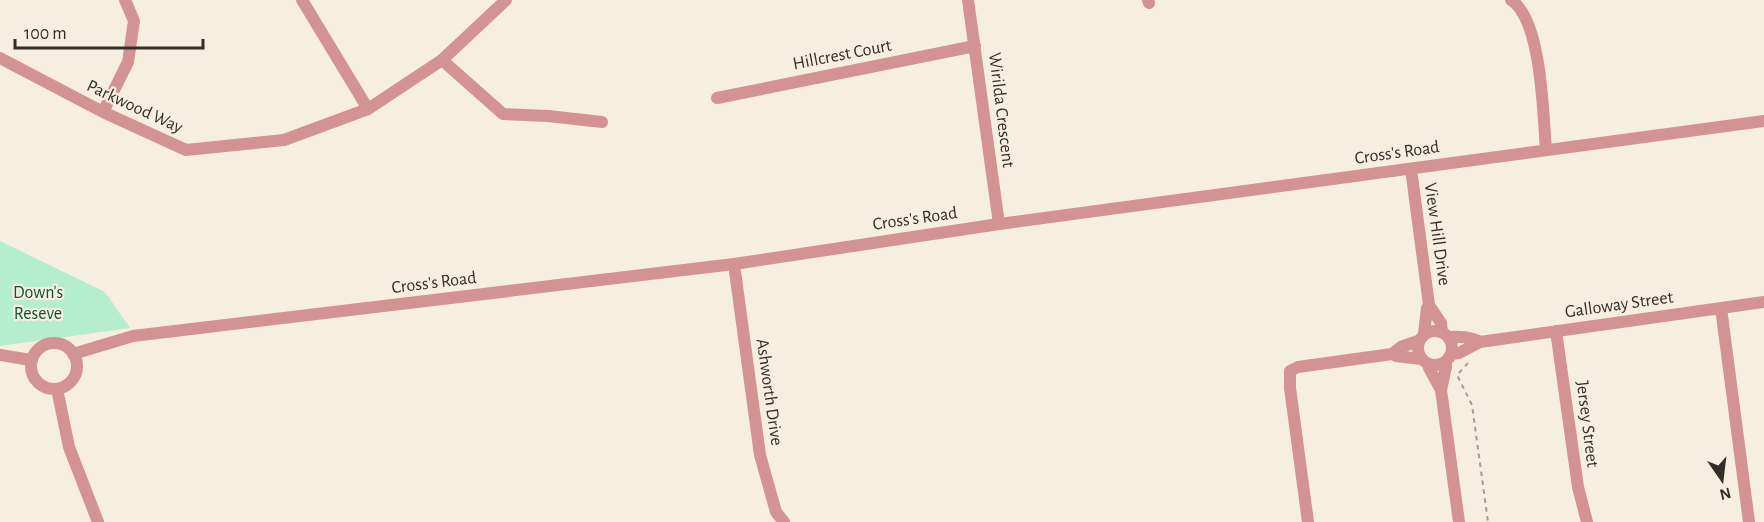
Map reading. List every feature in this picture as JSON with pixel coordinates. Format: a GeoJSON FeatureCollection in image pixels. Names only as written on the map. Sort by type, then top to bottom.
{"type":"FeatureCollection","features":[{"type":"Feature","properties":{"kind":"street"},"geometry":{"type":"LineString","coordinates":[[103,112],[128,62],[135,21],[125,0]]}},
{"type":"Feature","properties":{"kind":"street"},"geometry":{"type":"LineString","coordinates":[[302,0],[368,109]]}},
{"type":"Feature","properties":{"kind":"street","name":"Parkwood Way"},"geometry":{"type":"LineString","coordinates":[[0,58],[103,112],[186,150],[285,140],[368,109],[441,60],[505,0]]}},
{"type":"Feature","properties":{"kind":"street","name":"Wirilda Crescent"},"geometry":{"type":"LineString","coordinates":[[968,0],[999,224]]}},
{"type":"Feature","properties":{"kind":"street"},"geometry":{"type":"LineString","coordinates":[[1512,0],[1519,5],[1537,49],[1546,150]]}},
{"type":"Feature","properties":{"kind":"street","name":"Hillcrest Court"},"geometry":{"type":"LineString","coordinates":[[717,98],[975,46]]}},
{"type":"Feature","properties":{"kind":"street"},"geometry":{"type":"LineString","coordinates":[[441,60],[503,114],[602,122]]}},
{"type":"Feature","properties":{"kind":"street","name":"Cross's Road"},"geometry":{"type":"LineString","coordinates":[[73,354],[133,336],[734,264],[999,224],[1764,121]]}},
{"type":"Feature","properties":{"kind":"street","name":"View Hill Drive"},"geometry":{"type":"LineString","coordinates":[[1411,169],[1429,305],[1441,323],[1445,335]]}},
{"type":"Feature","properties":{"kind":"street","name":"Ashworth Drive"},"geometry":{"type":"LineString","coordinates":[[734,264],[760,455],[776,512],[784,522]]}},
{"type":"Feature","properties":{"kind":"street","name":"Galloway Street"},"geometry":{"type":"LineString","coordinates":[[1448,358],[1480,342],[1764,302]]}},
{"type":"Feature","properties":{"kind":"street","name":"View Hill Drive"},"geometry":{"type":"LineString","coordinates":[[1421,337],[1429,305]]}},
{"type":"Feature","properties":{"kind":"street"},"geometry":{"type":"LineString","coordinates":[[1721,308],[1749,522]]}},
{"type":"Feature","properties":{"kind":"street"},"geometry":{"type":"LineString","coordinates":[[1308,522],[1290,388],[1290,371],[1298,367],[1392,354],[1433,330],[1445,335],[1452,346],[1441,390],[1459,522]]}},
{"type":"Feature","properties":{"kind":"street","name":"Jersey Street"},"geometry":{"type":"LineString","coordinates":[[1556,331],[1578,487],[1587,522]]}},
{"type":"Feature","properties":{"kind":"street","name":"Galloway Street"},"geometry":{"type":"LineString","coordinates":[[1445,335],[1477,339],[1480,342]]}},
{"type":"Feature","properties":{"kind":"street"},"geometry":{"type":"LineString","coordinates":[[1421,337],[1417,350],[1441,390]]}},
{"type":"Feature","properties":{"kind":"street"},"geometry":{"type":"LineString","coordinates":[[54,343],[68,348],[76,361],[75,376],[70,382],[57,389],[47,388],[38,383],[32,375],[32,360],[40,348],[54,343]]}},
{"type":"Feature","properties":{"kind":"street"},"geometry":{"type":"LineString","coordinates":[[1392,354],[1437,365],[1448,358]]}},
{"type":"Feature","properties":{"kind":"street"},"geometry":{"type":"LineString","coordinates":[[0,355],[32,360]]}},
{"type":"Feature","properties":{"kind":"street"},"geometry":{"type":"LineString","coordinates":[[57,389],[72,456],[98,522]]}},
{"type":"Feature","properties":{"kind":"path"},"geometry":{"type":"LineString","coordinates":[[1470,360],[1457,375],[1472,405],[1488,522]]}},
{"type":"Feature","properties":{"kind":"green space","name":"Down's Reseve"},"geometry":{"type":"Polygon","coordinates":[[[0,241],[105,292],[130,328],[0,346],[0,241]]]}}]}
